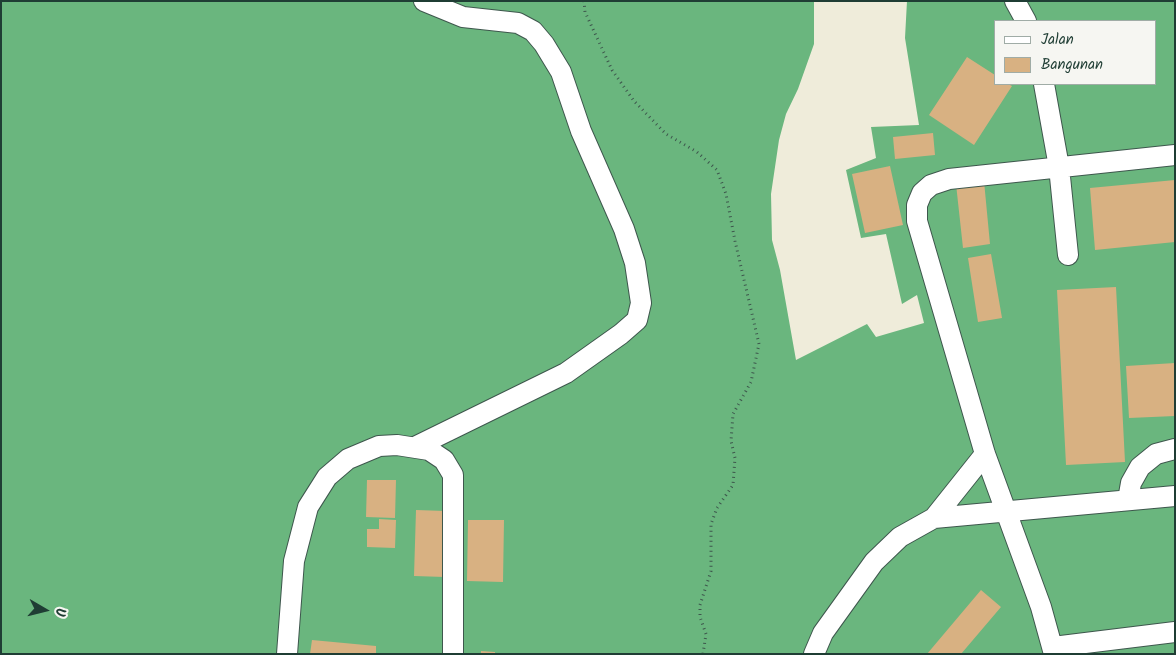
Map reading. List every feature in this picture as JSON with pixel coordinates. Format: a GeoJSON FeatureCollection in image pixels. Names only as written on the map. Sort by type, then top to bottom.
{"type":"FeatureCollection","features":[{"type":"Feature","properties":{"kind":"street"},"geometry":{"type":"LineString","coordinates":[[417,446],[566,372],[621,334],[637,320],[641,303],[635,263],[624,229],[581,131],[561,72],[544,44],[533,31],[518,23],[463,17],[424,1]]}},
{"type":"Feature","properties":{"kind":"street"},"geometry":{"type":"LineString","coordinates":[[1014,1],[1025,20]]}},
{"type":"Feature","properties":{"kind":"street"},"geometry":{"type":"LineString","coordinates":[[1044,85],[1060,167],[1068,255]]}},
{"type":"Feature","properties":{"kind":"street"},"geometry":{"type":"LineString","coordinates":[[1175,155],[949,179],[931,184],[922,192],[917,205],[917,221],[985,454],[1054,650],[1175,632]]}},
{"type":"Feature","properties":{"kind":"street"},"geometry":{"type":"LineString","coordinates":[[287,654],[294,561],[301,528],[308,507],[327,477],[348,460],[378,446],[417,446],[429,450],[444,460],[453,475],[453,654]]}},
{"type":"Feature","properties":{"kind":"street"},"geometry":{"type":"LineString","coordinates":[[1128,500],[1131,483],[1140,466],[1156,454],[1175,449]]}},
{"type":"Feature","properties":{"kind":"street"},"geometry":{"type":"LineString","coordinates":[[814,654],[832,620],[874,562],[900,537],[934,518],[985,454]]}},
{"type":"Feature","properties":{"kind":"street"},"geometry":{"type":"LineString","coordinates":[[934,518],[1175,496]]}},
{"type":"Feature","properties":{"kind":"path"},"geometry":{"type":"LineString","coordinates":[[584,1],[585,12],[612,70],[634,101],[666,134],[697,152],[717,170],[726,194],[759,344],[751,382],[733,414],[731,441],[735,458],[733,485],[717,508],[712,524],[711,571],[700,605],[700,617],[706,634],[703,654]]}},
{"type":"Feature","properties":{"kind":"green space"},"geometry":{"type":"Polygon","coordinates":[[[1,1],[814,1],[814,44],[798,89],[786,114],[779,140],[771,194],[772,240],[780,270],[796,360],[867,324],[876,337],[924,323],[917,295],[902,304],[886,234],[861,238],[846,170],[876,158],[871,127],[919,125],[905,38],[907,1],[1175,1],[1175,654],[1,654],[1,1]]]}},
{"type":"Feature","properties":{"kind":"building"},"geometry":{"type":"Polygon","coordinates":[[[967,57],[994,74],[994,85],[1012,86],[974,145],[929,115],[967,57]]]}},
{"type":"Feature","properties":{"kind":"building"},"geometry":{"type":"Polygon","coordinates":[[[933,133],[935,155],[895,159],[893,137],[933,133]]]}},
{"type":"Feature","properties":{"kind":"building"},"geometry":{"type":"Polygon","coordinates":[[[890,166],[903,225],[865,233],[852,174],[890,166]]]}},
{"type":"Feature","properties":{"kind":"building"},"geometry":{"type":"Polygon","coordinates":[[[1175,180],[1175,242],[1095,250],[1090,188],[1175,180]]]}},
{"type":"Feature","properties":{"kind":"building"},"geometry":{"type":"Polygon","coordinates":[[[984,181],[990,244],[963,248],[956,184],[984,181]]]}},
{"type":"Feature","properties":{"kind":"building"},"geometry":{"type":"Polygon","coordinates":[[[991,254],[1002,318],[978,322],[968,258],[991,254]]]}},
{"type":"Feature","properties":{"kind":"building"},"geometry":{"type":"Polygon","coordinates":[[[1116,287],[1125,462],[1066,465],[1057,290],[1116,287]]]}},
{"type":"Feature","properties":{"kind":"building"},"geometry":{"type":"Polygon","coordinates":[[[1175,363],[1175,416],[1129,418],[1126,366],[1175,363]]]}},
{"type":"Feature","properties":{"kind":"building"},"geometry":{"type":"Polygon","coordinates":[[[367,480],[396,480],[395,518],[366,517],[367,480]]]}},
{"type":"Feature","properties":{"kind":"building"},"geometry":{"type":"Polygon","coordinates":[[[416,510],[446,511],[445,577],[414,576],[416,510]]]}},
{"type":"Feature","properties":{"kind":"building"},"geometry":{"type":"Polygon","coordinates":[[[379,519],[396,520],[395,548],[367,547],[367,529],[379,529],[379,519]]]}},
{"type":"Feature","properties":{"kind":"building"},"geometry":{"type":"Polygon","coordinates":[[[468,520],[504,520],[503,582],[467,581],[468,520]]]}},
{"type":"Feature","properties":{"kind":"building"},"geometry":{"type":"Polygon","coordinates":[[[981,590],[1001,607],[961,654],[927,654],[981,590]]]}},
{"type":"Feature","properties":{"kind":"building"},"geometry":{"type":"Polygon","coordinates":[[[312,640],[376,646],[376,654],[310,654],[312,640]]]}},
{"type":"Feature","properties":{"kind":"building"},"geometry":{"type":"Polygon","coordinates":[[[481,651],[495,652],[495,654],[481,654],[481,651]]]}}]}
